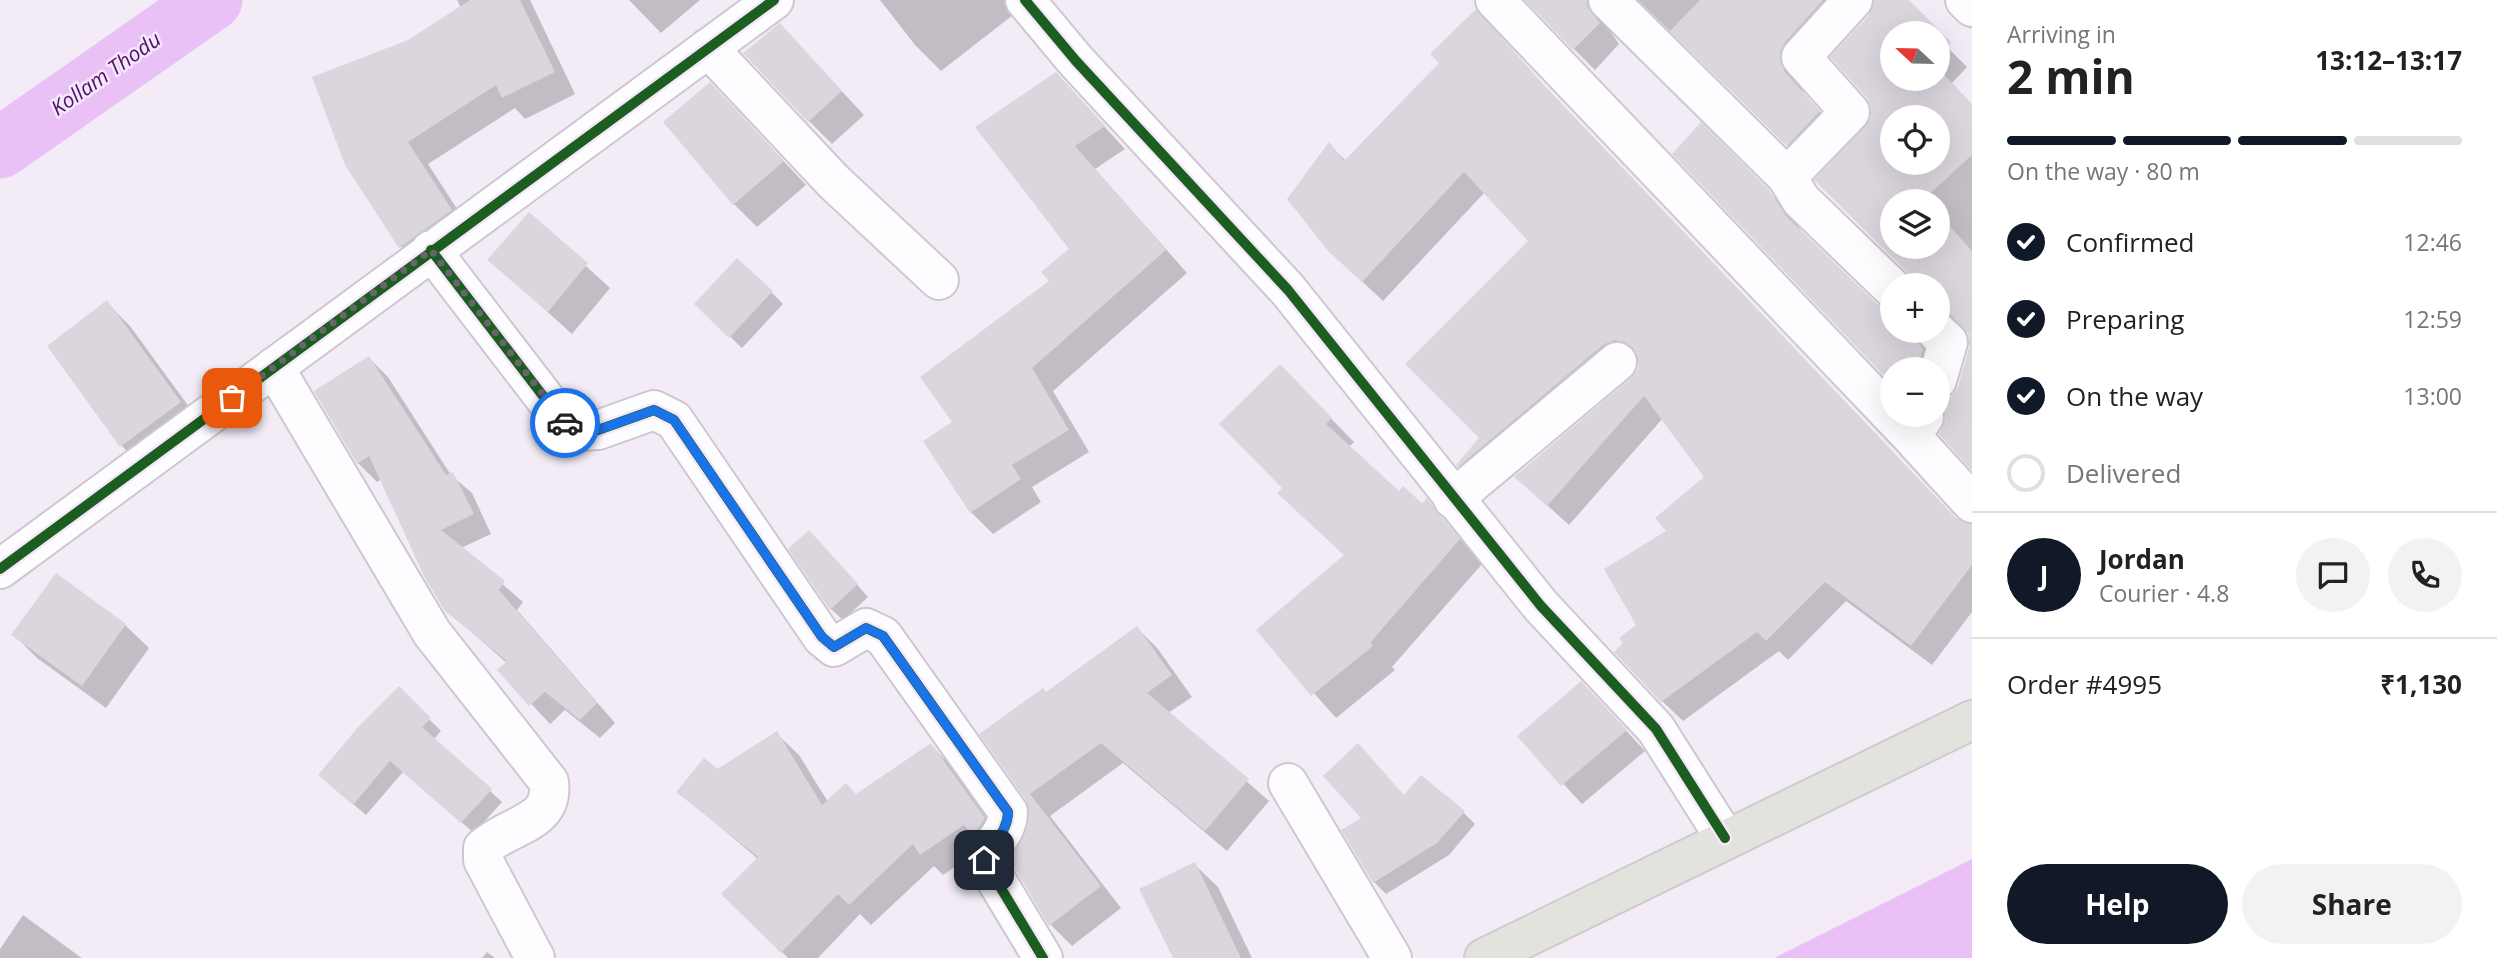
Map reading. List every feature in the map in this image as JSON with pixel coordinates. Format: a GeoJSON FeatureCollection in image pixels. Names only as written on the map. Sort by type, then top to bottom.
{"type":"FeatureCollection","features":[{"type":"Feature","properties":{"kind":"main road"},"geometry":{"type":"LineString","coordinates":[[1484,958],[1725,838],[1972,720]]}},
{"type":"Feature","properties":{"kind":"street"},"geometry":{"type":"LineString","coordinates":[[0,569],[774,0]]}},
{"type":"Feature","properties":{"kind":"street"},"geometry":{"type":"LineString","coordinates":[[1025,0],[1076,61],[1288,290],[1541,606],[1656,729],[1725,838]]}},
{"type":"Feature","properties":{"kind":"street"},"geometry":{"type":"LineString","coordinates":[[1495,0],[1880,388]]}},
{"type":"Feature","properties":{"kind":"street"},"geometry":{"type":"LineString","coordinates":[[1608,0],[1787,177],[1801,200],[1880,276]]}},
{"type":"Feature","properties":{"kind":"street"},"geometry":{"type":"LineString","coordinates":[[1787,177],[1850,111],[1801,57],[1853,0]]}},
{"type":"Feature","properties":{"kind":"street"},"geometry":{"type":"LineString","coordinates":[[1965,0],[1972,7]]}},
{"type":"Feature","properties":{"kind":"street"},"geometry":{"type":"LineString","coordinates":[[708,47],[834,182],[939,280]]}},
{"type":"Feature","properties":{"kind":"street"},"geometry":{"type":"LineString","coordinates":[[431,250],[563,422],[580,431],[598,430],[654,410],[674,420],[822,637],[834,647],[866,628],[883,636],[1008,812],[1008,826],[990,846],[984,860],[1043,958]]}},
{"type":"Feature","properties":{"kind":"street"},"geometry":{"type":"LineString","coordinates":[[1453,499],[1617,362]]}},
{"type":"Feature","properties":{"kind":"street"},"geometry":{"type":"LineString","coordinates":[[274,367],[432,633],[549,782],[551,798],[544,812],[496,836],[483,848],[484,860],[534,958]]}},
{"type":"Feature","properties":{"kind":"street"},"geometry":{"type":"LineString","coordinates":[[1919,427],[1972,503]]}},
{"type":"Feature","properties":{"kind":"street"},"geometry":{"type":"LineString","coordinates":[[1288,783],[1392,958]]}},
{"type":"Feature","properties":{"kind":"shaded area"},"geometry":{"type":"Polygon","coordinates":[[[1972,859],[1972,958],[1774,958],[1972,859]]]}},
{"type":"Feature","properties":{"kind":"building"},"geometry":{"type":"Polygon","coordinates":[[[470,0],[520,0],[555,72],[502,98],[496,85],[408,142],[452,210],[399,248],[345,165],[312,77],[408,40],[470,0]]]}},
{"type":"Feature","properties":{"kind":"building"},"geometry":{"type":"Polygon","coordinates":[[[1525,0],[1587,0],[1587,6],[1600,23],[1573,50],[1525,0]]]}},
{"type":"Feature","properties":{"kind":"building"},"geometry":{"type":"Polygon","coordinates":[[[1700,0],[1823,0],[1785,42],[1780,52],[1784,71],[1820,111],[1787,146],[1670,31],[1700,0]]]}},
{"type":"Feature","properties":{"kind":"building"},"geometry":{"type":"Polygon","coordinates":[[[1874,0],[1909,0],[1930,21],[1880,21],[1880,91],[1950,91],[1950,81],[1972,104],[1972,155],[1935,189],[1880,189],[1880,245],[1814,180],[1871,118],[1867,98],[1830,57],[1869,15],[1874,0]]]}},
{"type":"Feature","properties":{"kind":"building"},"geometry":{"type":"Polygon","coordinates":[[[1476,9],[1542,83],[1956,518],[1972,524],[1972,565],[1911,646],[1825,582],[1766,641],[1757,632],[1661,702],[1614,652],[1623,643],[1619,638],[1636,625],[1604,569],[1666,531],[1655,518],[1704,477],[1644,396],[1547,506],[1514,477],[1631,378],[1638,369],[1638,358],[1633,348],[1625,342],[1614,340],[1603,345],[1458,467],[1456,465],[1479,438],[1405,364],[1528,241],[1464,172],[1362,282],[1329,252],[1287,199],[1329,142],[1344,161],[1439,63],[1430,54],[1476,9]]]}},
{"type":"Feature","properties":{"kind":"building"},"geometry":{"type":"Polygon","coordinates":[[[780,23],[842,91],[808,122],[743,53],[780,23]]]}},
{"type":"Feature","properties":{"kind":"building"},"geometry":{"type":"Polygon","coordinates":[[[1056,72],[1105,126],[1075,146],[1166,250],[1032,368],[1069,430],[1012,465],[1021,479],[970,513],[923,441],[952,422],[920,377],[1049,281],[1041,272],[1069,249],[975,127],[1056,72]]]}},
{"type":"Feature","properties":{"kind":"building"},"geometry":{"type":"Polygon","coordinates":[[[710,82],[784,161],[733,205],[663,122],[710,82]]]}},
{"type":"Feature","properties":{"kind":"building"},"geometry":{"type":"Polygon","coordinates":[[[1701,122],[1770,191],[1786,216],[1880,305],[1880,343],[1919,343],[1923,349],[1921,357],[1880,357],[1880,371],[1672,154],[1701,122]]]}},
{"type":"Feature","properties":{"kind":"building"},"geometry":{"type":"Polygon","coordinates":[[[529,212],[588,263],[548,312],[487,260],[529,212]]]}},
{"type":"Feature","properties":{"kind":"building"},"geometry":{"type":"Polygon","coordinates":[[[1950,226],[1972,251],[1972,471],[1939,434],[1942,427],[1950,427],[1950,397],[1958,387],[1969,348],[1969,335],[1950,315],[1950,273],[1907,272],[1894,259],[1950,259],[1950,226]]]}},
{"type":"Feature","properties":{"kind":"building"},"geometry":{"type":"Polygon","coordinates":[[[737,258],[773,291],[729,338],[694,304],[737,258]]]}},
{"type":"Feature","properties":{"kind":"building"},"geometry":{"type":"Polygon","coordinates":[[[107,300],[181,402],[120,447],[47,346],[107,300]]]}},
{"type":"Feature","properties":{"kind":"building"},"geometry":{"type":"Polygon","coordinates":[[[369,356],[446,475],[453,472],[474,514],[441,530],[505,581],[499,590],[597,703],[580,720],[545,692],[529,706],[497,670],[507,661],[445,611],[425,578],[369,456],[357,464],[314,391],[369,356]]]}},
{"type":"Feature","properties":{"kind":"building"},"geometry":{"type":"Polygon","coordinates":[[[1280,364],[1332,418],[1326,424],[1399,491],[1403,486],[1422,503],[1427,498],[1460,539],[1370,643],[1373,646],[1311,696],[1256,630],[1344,555],[1277,493],[1282,488],[1219,424],[1280,364]]]}},
{"type":"Feature","properties":{"kind":"building"},"geometry":{"type":"Polygon","coordinates":[[[809,530],[858,584],[830,610],[788,549],[809,530]]]}},
{"type":"Feature","properties":{"kind":"building"},"geometry":{"type":"Polygon","coordinates":[[[56,573],[126,624],[82,686],[11,635],[56,573]]]}},
{"type":"Feature","properties":{"kind":"building"},"geometry":{"type":"Polygon","coordinates":[[[1137,626],[1172,675],[1147,693],[1249,779],[1205,831],[1101,743],[1030,794],[1101,886],[1049,926],[1010,860],[1028,825],[1026,800],[979,734],[1043,688],[1046,692],[1137,626]]]}},
{"type":"Feature","properties":{"kind":"building"},"geometry":{"type":"Polygon","coordinates":[[[1581,681],[1627,730],[1561,786],[1517,736],[1581,681]]]}},
{"type":"Feature","properties":{"kind":"building"},"geometry":{"type":"Polygon","coordinates":[[[399,686],[431,718],[422,727],[492,789],[461,823],[390,761],[353,805],[318,775],[359,726],[399,686]]]}},
{"type":"Feature","properties":{"kind":"building"},"geometry":{"type":"Polygon","coordinates":[[[777,731],[822,805],[846,783],[856,794],[931,743],[985,818],[973,836],[964,825],[920,855],[913,844],[849,905],[838,894],[781,953],[721,894],[758,857],[676,792],[704,758],[718,769],[777,731]]]}},
{"type":"Feature","properties":{"kind":"building"},"geometry":{"type":"Polygon","coordinates":[[[1358,743],[1404,795],[1421,775],[1465,811],[1437,843],[1373,883],[1341,830],[1361,818],[1323,776],[1358,743]]]}},
{"type":"Feature","properties":{"kind":"building"},"geometry":{"type":"Polygon","coordinates":[[[1195,862],[1241,958],[1173,958],[1139,889],[1195,862]]]}},
{"type":"Feature","properties":{"kind":"waterway","name":"Kollam Thodu"},"geometry":{"type":"LineString","coordinates":[[0,148],[212,0]]}},
{"type":"Feature","properties":{"kind":"cycle path"},"geometry":{"type":"LineString","coordinates":[[0,569],[774,0]]}},
{"type":"Feature","properties":{"kind":"cycle path"},"geometry":{"type":"LineString","coordinates":[[1025,0],[1076,61],[1288,290],[1541,606],[1656,729],[1725,838]]}},
{"type":"Feature","properties":{"kind":"cycle path"},"geometry":{"type":"LineString","coordinates":[[431,250],[563,422],[580,431],[598,430],[654,410],[674,420],[822,637],[834,647],[866,628],[883,636],[1008,812],[1003,831],[984,860],[1043,958]]}},
{"type":"Feature","properties":{"kind":"way so far"},"geometry":{"type":"LineString","coordinates":[[232,398],[431,250],[565,423]]}},
{"type":"Feature","properties":{"kind":"route"},"geometry":{"type":"LineString","coordinates":[[565,423],[580,431],[598,430],[654,410],[674,420],[822,637],[834,647],[866,628],[883,636],[1008,812],[1008,826],[990,846],[984,860]]}}]}
